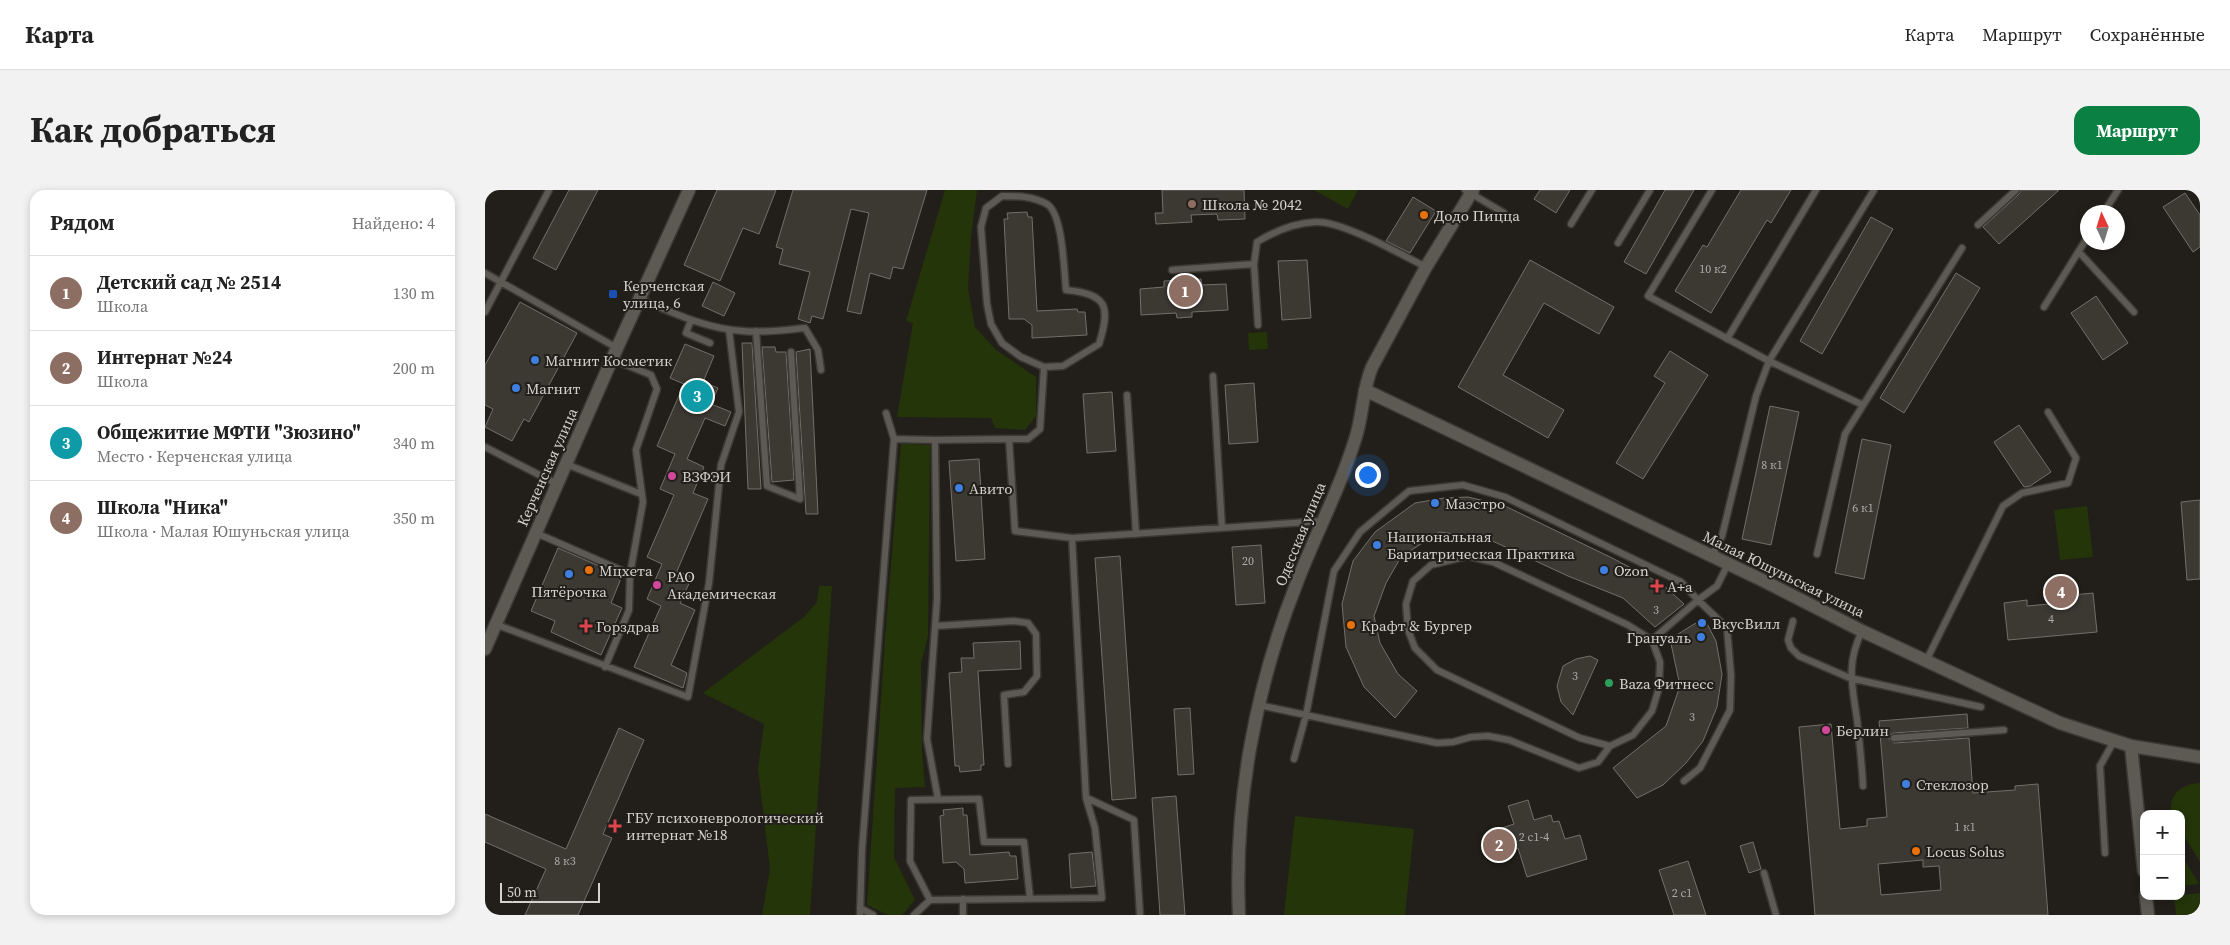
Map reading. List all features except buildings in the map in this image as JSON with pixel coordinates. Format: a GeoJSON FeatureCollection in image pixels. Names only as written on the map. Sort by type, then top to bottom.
{"type":"FeatureCollection","features":[{"type":"Feature","properties":{"kind":"street","name":"Керченская улица"},"geometry":{"type":"LineString","coordinates":[[485,649],[689,190]]}},
{"type":"Feature","properties":{"kind":"street","name":"Одесская улица"},"geometry":{"type":"LineString","coordinates":[[1239,915],[1238,848],[1243,790],[1259,705],[1277,638],[1295,586],[1357,434],[1365,390],[1372,367],[1470,191]]}},
{"type":"Feature","properties":{"kind":"street","name":"Малая Юшуньская улица"},"geometry":{"type":"LineString","coordinates":[[1365,390],[1728,564],[1862,631],[2060,723],[2131,746],[2200,757]]}},
{"type":"Feature","properties":{"kind":"street"},"geometry":{"type":"LineString","coordinates":[[2131,746],[2142,855]]}},
{"type":"Feature","properties":{"kind":"street"},"geometry":{"type":"LineString","coordinates":[[2146,900],[2148,915]]}},
{"type":"Feature","properties":{"kind":"lane"},"geometry":{"type":"LineString","coordinates":[[485,312],[549,190]]}},
{"type":"Feature","properties":{"kind":"lane"},"geometry":{"type":"LineString","coordinates":[[1571,224],[1592,190]]}},
{"type":"Feature","properties":{"kind":"lane"},"geometry":{"type":"LineString","coordinates":[[1618,243],[1650,190]]}},
{"type":"Feature","properties":{"kind":"lane"},"geometry":{"type":"LineString","coordinates":[[1711,190],[1648,296],[1769,361],[1863,405]]}},
{"type":"Feature","properties":{"kind":"lane"},"geometry":{"type":"LineString","coordinates":[[1727,339],[1816,190]]}},
{"type":"Feature","properties":{"kind":"lane"},"geometry":{"type":"LineString","coordinates":[[1711,556],[1722,536],[1756,396],[1769,361],[1874,190]]}},
{"type":"Feature","properties":{"kind":"lane"},"geometry":{"type":"LineString","coordinates":[[1978,225],[2015,190]]}},
{"type":"Feature","properties":{"kind":"lane"},"geometry":{"type":"LineString","coordinates":[[2108,205],[2118,190]]}},
{"type":"Feature","properties":{"kind":"lane"},"geometry":{"type":"LineString","coordinates":[[1470,191],[1504,213]]}},
{"type":"Feature","properties":{"kind":"lane"},"geometry":{"type":"LineString","coordinates":[[1002,193],[1025,196],[1049,205],[1058,219],[1066,290],[1088,292],[1101,301],[1106,314],[1099,344],[1063,366],[1044,367],[1021,357],[1002,343],[991,324],[987,304],[981,227],[986,208],[1002,193]]}},
{"type":"Feature","properties":{"kind":"lane"},"geometry":{"type":"LineString","coordinates":[[1257,325],[1254,264],[1257,242],[1277,231],[1317,222],[1353,231],[1426,268]]}},
{"type":"Feature","properties":{"kind":"lane"},"geometry":{"type":"LineString","coordinates":[[1817,554],[1845,434],[1962,248]]}},
{"type":"Feature","properties":{"kind":"lane"},"geometry":{"type":"LineString","coordinates":[[2044,307],[2079,252],[2134,312]]}},
{"type":"Feature","properties":{"kind":"lane"},"geometry":{"type":"LineString","coordinates":[[1172,270],[1254,264]]}},
{"type":"Feature","properties":{"kind":"lane"},"geometry":{"type":"LineString","coordinates":[[485,273],[502,281],[651,375],[657,388],[635,450],[643,502],[630,574],[629,610],[605,667]]}},
{"type":"Feature","properties":{"kind":"lane"},"geometry":{"type":"LineString","coordinates":[[640,298],[691,320],[729,330],[756,331],[805,328],[818,350],[821,370]]}},
{"type":"Feature","properties":{"kind":"lane"},"geometry":{"type":"LineString","coordinates":[[691,320],[686,333],[710,343]]}},
{"type":"Feature","properties":{"kind":"lane"},"geometry":{"type":"LineString","coordinates":[[495,624],[688,697],[709,583],[721,465],[739,412],[729,330]]}},
{"type":"Feature","properties":{"kind":"lane"},"geometry":{"type":"LineString","coordinates":[[756,331],[767,486],[801,498],[791,352]]}},
{"type":"Feature","properties":{"kind":"lane"},"geometry":{"type":"LineString","coordinates":[[894,439],[1028,439],[1040,429],[1044,367]]}},
{"type":"Feature","properties":{"kind":"lane"},"geometry":{"type":"LineString","coordinates":[[1213,376],[1222,528]]}},
{"type":"Feature","properties":{"kind":"lane"},"geometry":{"type":"LineString","coordinates":[[1127,396],[1136,534]]}},
{"type":"Feature","properties":{"kind":"lane"},"geometry":{"type":"LineString","coordinates":[[1926,661],[2003,506],[2021,493],[2068,483],[2076,458],[2049,412]]}},
{"type":"Feature","properties":{"kind":"lane"},"geometry":{"type":"LineString","coordinates":[[873,915],[860,912],[862,850],[894,439],[886,413]]}},
{"type":"Feature","properties":{"kind":"lane"},"geometry":{"type":"LineString","coordinates":[[935,440],[937,598],[927,739],[938,799]]}},
{"type":"Feature","properties":{"kind":"lane"},"geometry":{"type":"LineString","coordinates":[[1009,440],[1015,531],[1072,538],[1322,521]]}},
{"type":"Feature","properties":{"kind":"lane"},"geometry":{"type":"LineString","coordinates":[[485,447],[557,484]]}},
{"type":"Feature","properties":{"kind":"lane"},"geometry":{"type":"LineString","coordinates":[[566,464],[641,494]]}},
{"type":"Feature","properties":{"kind":"lane"},"geometry":{"type":"LineString","coordinates":[[1294,759],[1306,715],[1335,571],[1359,532],[1409,491],[1463,485],[1505,497],[1681,582],[1727,628],[1731,675],[1730,710],[1700,768],[1684,781]]}},
{"type":"Feature","properties":{"kind":"lane"},"geometry":{"type":"LineString","coordinates":[[536,533],[630,574]]}},
{"type":"Feature","properties":{"kind":"lane"},"geometry":{"type":"LineString","coordinates":[[915,915],[930,900],[1102,898],[1095,828],[1087,798],[1072,538]]}},
{"type":"Feature","properties":{"kind":"lane"},"geometry":{"type":"LineString","coordinates":[[1259,705],[1437,744],[1471,737],[1488,736],[1509,740],[1579,768],[1598,762],[1610,746],[1633,735],[1652,711],[1659,688],[1660,662],[1652,640],[1628,625],[1493,562],[1468,556],[1431,565],[1413,581],[1406,604],[1408,630],[1415,648],[1437,670],[1580,738],[1610,746]]}},
{"type":"Feature","properties":{"kind":"lane"},"geometry":{"type":"LineString","coordinates":[[1652,640],[1717,586],[1728,564]]}},
{"type":"Feature","properties":{"kind":"lane"},"geometry":{"type":"LineString","coordinates":[[935,626],[1015,621],[1028,623],[1035,634],[1037,676],[1024,692],[1005,695],[1007,764]]}},
{"type":"Feature","properties":{"kind":"lane"},"geometry":{"type":"LineString","coordinates":[[1793,621],[1788,640],[1791,648],[1799,656],[1850,678],[1981,707]]}},
{"type":"Feature","properties":{"kind":"lane"},"geometry":{"type":"LineString","coordinates":[[1862,631],[1854,648],[1850,678],[1858,727],[1863,786]]}},
{"type":"Feature","properties":{"kind":"lane"},"geometry":{"type":"LineString","coordinates":[[1894,738],[2004,730]]}},
{"type":"Feature","properties":{"kind":"lane"},"geometry":{"type":"LineString","coordinates":[[2105,853],[2100,766],[2113,741]]}},
{"type":"Feature","properties":{"kind":"lane"},"geometry":{"type":"LineString","coordinates":[[930,900],[910,860],[911,800],[979,798],[984,842],[1024,842],[1030,898]]}},
{"type":"Feature","properties":{"kind":"lane"},"geometry":{"type":"LineString","coordinates":[[1087,798],[1134,820],[1140,915]]}},
{"type":"Feature","properties":{"kind":"lane"},"geometry":{"type":"LineString","coordinates":[[1764,874],[1776,915]]}},
{"type":"Feature","properties":{"kind":"lane"},"geometry":{"type":"LineString","coordinates":[[963,899],[963,915]]}},
{"type":"Feature","properties":{"kind":"green space"},"geometry":{"type":"Polygon","coordinates":[[[945,190],[977,190],[971,237],[968,288],[975,327],[996,350],[1036,377],[1036,416],[1025,430],[995,428],[991,418],[897,417],[913,323],[906,321],[945,190]]]}},
{"type":"Feature","properties":{"kind":"green space"},"geometry":{"type":"Polygon","coordinates":[[[1314,190],[1358,190],[1348,209],[1314,190]]]}},
{"type":"Feature","properties":{"kind":"green space"},"geometry":{"type":"Polygon","coordinates":[[[1267,332],[1268,349],[1249,350],[1248,333],[1267,332]]]}},
{"type":"Feature","properties":{"kind":"green space"},"geometry":{"type":"Polygon","coordinates":[[[901,444],[930,445],[928,636],[921,663],[922,752],[925,787],[895,788],[894,857],[915,900],[902,915],[888,915],[867,905],[885,639],[901,444]]]}},
{"type":"Feature","properties":{"kind":"green space"},"geometry":{"type":"Polygon","coordinates":[[[2087,506],[2093,557],[2060,560],[2054,510],[2087,506]]]}},
{"type":"Feature","properties":{"kind":"green space"},"geometry":{"type":"Polygon","coordinates":[[[819,586],[832,586],[810,915],[762,915],[770,869],[758,769],[764,724],[703,693],[804,617],[817,602],[819,586]]]}},
{"type":"Feature","properties":{"kind":"green space"},"geometry":{"type":"Polygon","coordinates":[[[2200,783],[2200,862],[2185,838],[2185,810],[2171,810],[2172,801],[2178,791],[2187,785],[2200,783]]]}},
{"type":"Feature","properties":{"kind":"green space"},"geometry":{"type":"Polygon","coordinates":[[[1295,816],[1414,829],[1405,915],[1284,915],[1295,816]]]}},
{"type":"Feature","properties":{"kind":"green space"},"geometry":{"type":"Polygon","coordinates":[[[2185,861],[2199,884],[2185,886],[2185,861]]]}},
{"type":"Feature","properties":{"kind":"green space"},"geometry":{"type":"Polygon","coordinates":[[[2200,893],[2200,915],[2176,915],[2174,900],[2185,900],[2185,895],[2200,893]]]}},
{"type":"Feature","properties":{"kind":"place","name":"Школа № 2042"},"geometry":{"type":"Point","coordinates":[1192,204]}},
{"type":"Feature","properties":{"kind":"place","name":"Додо Пицца"},"geometry":{"type":"Point","coordinates":[1424,215]}},
{"type":"Feature","properties":{"kind":"place","name":"Детский сад № 2514"},"geometry":{"type":"Point","coordinates":[1185,291]}},
{"type":"Feature","properties":{"kind":"place","name":"Керченская улица, 6"},"geometry":{"type":"Point","coordinates":[613,294]}},
{"type":"Feature","properties":{"kind":"place","name":"Магнит Косметик"},"geometry":{"type":"Point","coordinates":[535,360]}},
{"type":"Feature","properties":{"kind":"place","name":"Магнит"},"geometry":{"type":"Point","coordinates":[516,388]}},
{"type":"Feature","properties":{"kind":"place","name":"Общежитие МФТИ \"Зюзино\""},"geometry":{"type":"Point","coordinates":[697,396]}},
{"type":"Feature","properties":{"kind":"place","name":"ВЗФЭИ"},"geometry":{"type":"Point","coordinates":[672,476]}},
{"type":"Feature","properties":{"kind":"place","name":"Авито"},"geometry":{"type":"Point","coordinates":[959,488]}},
{"type":"Feature","properties":{"kind":"place","name":"Маэстро"},"geometry":{"type":"Point","coordinates":[1435,503]}},
{"type":"Feature","properties":{"kind":"place","name":"Национальная Бариатрическая Практика"},"geometry":{"type":"Point","coordinates":[1377,545]}},
{"type":"Feature","properties":{"kind":"place","name":"Мцхета"},"geometry":{"type":"Point","coordinates":[589,570]}},
{"type":"Feature","properties":{"kind":"place","name":"Ozon"},"geometry":{"type":"Point","coordinates":[1604,570]}},
{"type":"Feature","properties":{"kind":"place","name":"Пятёрочка"},"geometry":{"type":"Point","coordinates":[569,574]}},
{"type":"Feature","properties":{"kind":"place","name":"РАО Академическая"},"geometry":{"type":"Point","coordinates":[657,585]}},
{"type":"Feature","properties":{"kind":"place","name":"А+а"},"geometry":{"type":"Point","coordinates":[1657,586]}},
{"type":"Feature","properties":{"kind":"place","name":"Школа \"Ника\""},"geometry":{"type":"Point","coordinates":[2061,592]}},
{"type":"Feature","properties":{"kind":"place","name":"ВкусВилл"},"geometry":{"type":"Point","coordinates":[1702,623]}},
{"type":"Feature","properties":{"kind":"place","name":"Крафт & Бургер"},"geometry":{"type":"Point","coordinates":[1351,625]}},
{"type":"Feature","properties":{"kind":"place","name":"Горздрав"},"geometry":{"type":"Point","coordinates":[586,626]}},
{"type":"Feature","properties":{"kind":"place","name":"Грануаль"},"geometry":{"type":"Point","coordinates":[1701,637]}},
{"type":"Feature","properties":{"kind":"place","name":"Baza Фитнесс"},"geometry":{"type":"Point","coordinates":[1609,683]}},
{"type":"Feature","properties":{"kind":"place","name":"Берлин"},"geometry":{"type":"Point","coordinates":[1826,730]}},
{"type":"Feature","properties":{"kind":"place","name":"Стеклозор"},"geometry":{"type":"Point","coordinates":[1906,784]}},
{"type":"Feature","properties":{"kind":"place","name":"ГБУ психоневрологический интернат №18"},"geometry":{"type":"Point","coordinates":[615,826]}},
{"type":"Feature","properties":{"kind":"place","name":"Интернат №24"},"geometry":{"type":"Point","coordinates":[1499,845]}},
{"type":"Feature","properties":{"kind":"place","name":"Locus Solus"},"geometry":{"type":"Point","coordinates":[1916,851]}}]}
